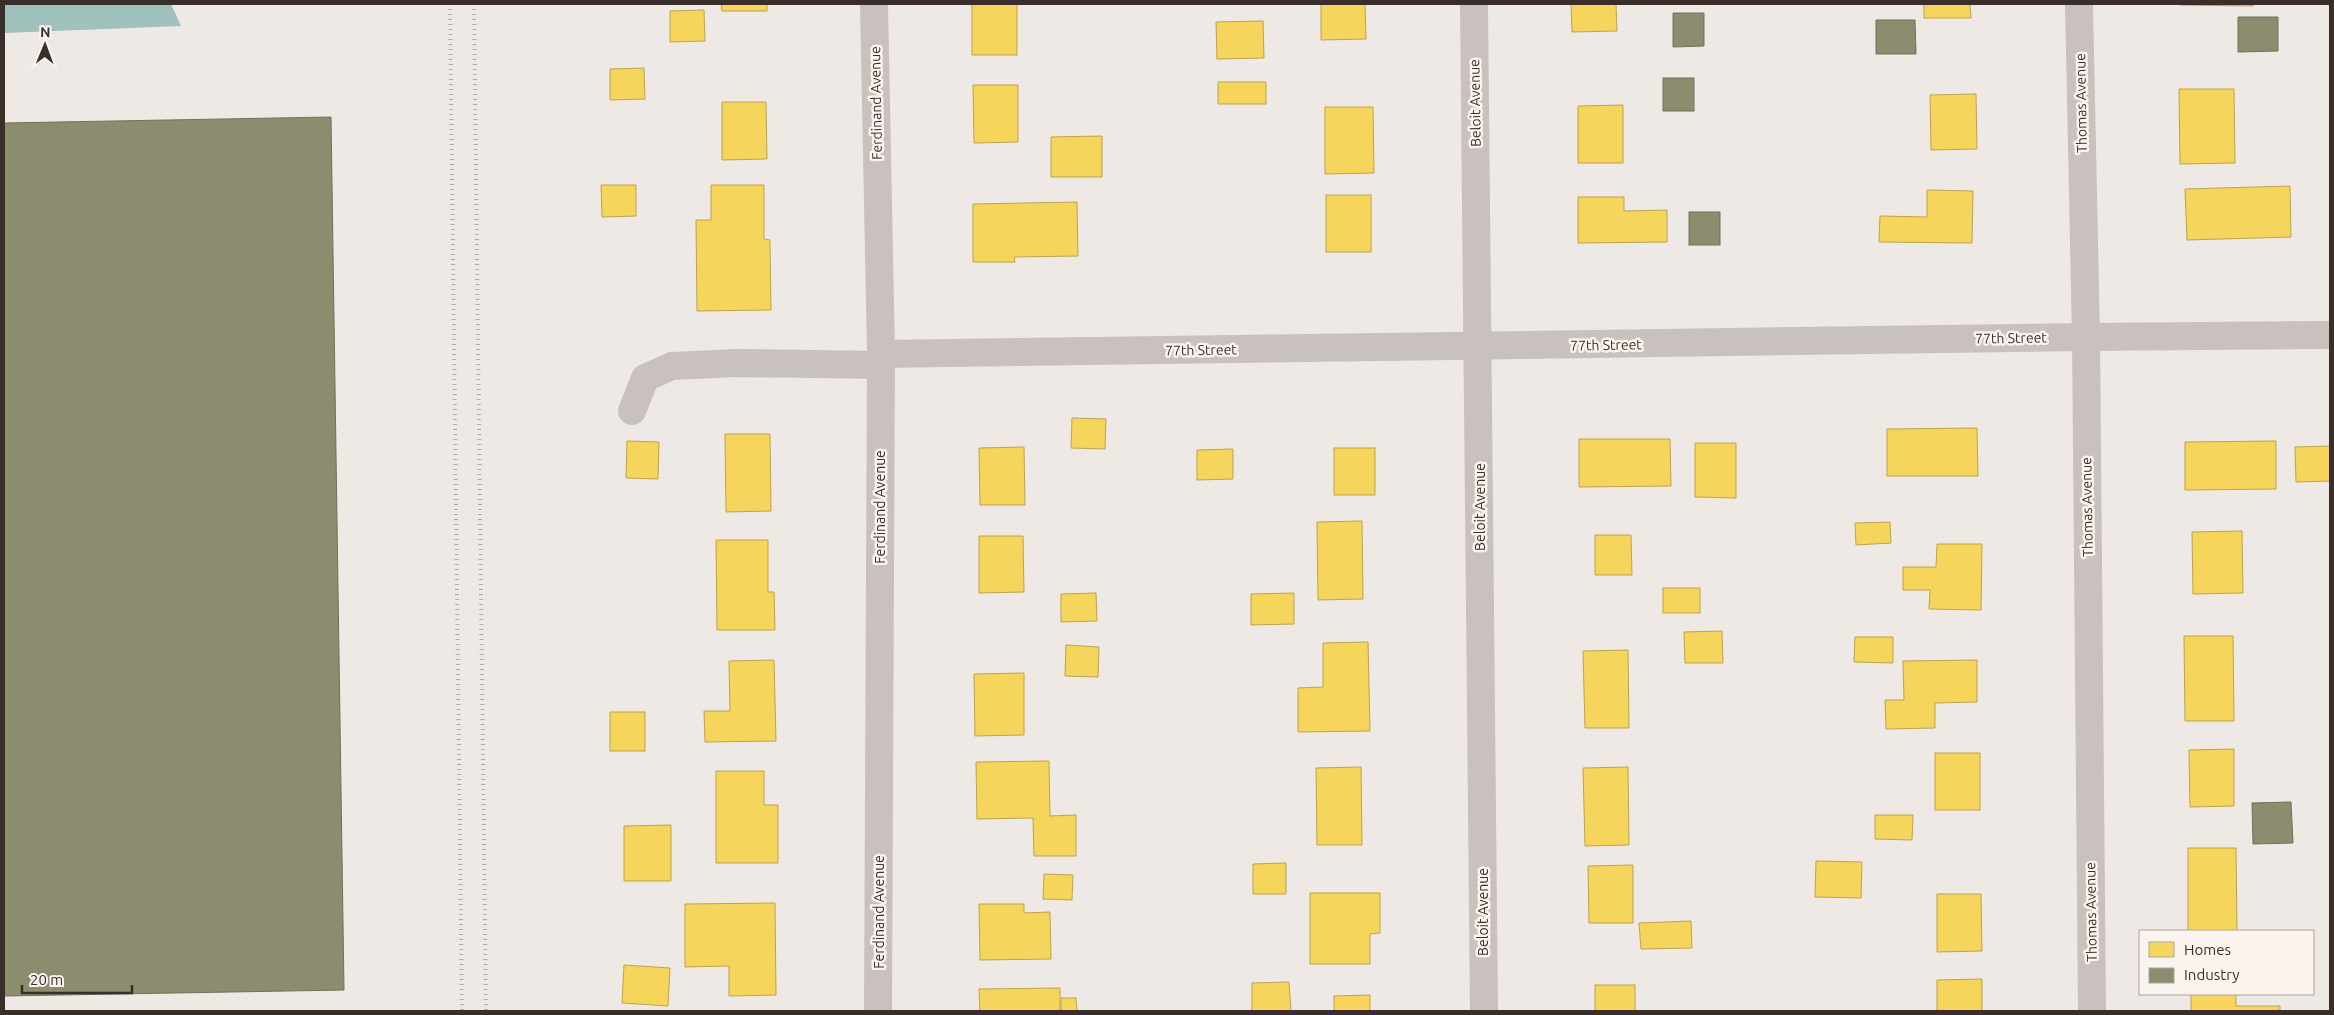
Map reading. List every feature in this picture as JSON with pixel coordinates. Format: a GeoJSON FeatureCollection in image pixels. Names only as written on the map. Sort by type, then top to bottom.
{"type":"FeatureCollection","features":[{"type":"Feature","properties":{"kind":"street","name":"Ferdinand Avenue"},"geometry":{"type":"LineString","coordinates":[[874,4],[881,359],[878,1011]]}},
{"type":"Feature","properties":{"kind":"street","name":"Beloit Avenue"},"geometry":{"type":"LineString","coordinates":[[1474,4],[1479,346],[1484,1011]]}},
{"type":"Feature","properties":{"kind":"street","name":"Thomas Avenue"},"geometry":{"type":"LineString","coordinates":[[2080,4],[2086,337],[2092,1011]]}},
{"type":"Feature","properties":{"kind":"street","name":"77th Street"},"geometry":{"type":"LineString","coordinates":[[632,411],[645,378],[672,366],[737,363],[1479,346],[2330,335]]}},
{"type":"Feature","properties":{"kind":"water"},"geometry":{"type":"Polygon","coordinates":[[[4,4],[171,4],[181,26],[4,33],[4,4]]]}},
{"type":"Feature","properties":{"kind":"building: Homes"},"geometry":{"type":"Polygon","coordinates":[[[721,4],[767,4],[767,11],[722,11],[721,4]]]}},
{"type":"Feature","properties":{"kind":"building: Homes"},"geometry":{"type":"Polygon","coordinates":[[[972,4],[1017,4],[1017,55],[972,55],[972,4]]]}},
{"type":"Feature","properties":{"kind":"building: Homes"},"geometry":{"type":"Polygon","coordinates":[[[1321,4],[1365,4],[1366,39],[1321,40],[1321,4]]]}},
{"type":"Feature","properties":{"kind":"building: Homes"},"geometry":{"type":"Polygon","coordinates":[[[1571,4],[1616,4],[1617,31],[1572,32],[1571,4]]]}},
{"type":"Feature","properties":{"kind":"building: Homes"},"geometry":{"type":"Polygon","coordinates":[[[1924,4],[1970,4],[1971,18],[1924,18],[1924,4]]]}},
{"type":"Feature","properties":{"kind":"building: Homes"},"geometry":{"type":"Polygon","coordinates":[[[2253,4],[2253,6],[2180,5],[2253,4]]]}},
{"type":"Feature","properties":{"kind":"building: Homes"},"geometry":{"type":"Polygon","coordinates":[[[704,10],[705,41],[670,42],[670,11],[704,10]]]}},
{"type":"Feature","properties":{"kind":"building: Homes"},"geometry":{"type":"Polygon","coordinates":[[[1263,21],[1264,58],[1217,59],[1216,22],[1263,21]]]}},
{"type":"Feature","properties":{"kind":"building: Homes"},"geometry":{"type":"Polygon","coordinates":[[[644,68],[645,99],[610,100],[610,69],[644,68]]]}},
{"type":"Feature","properties":{"kind":"building: Homes"},"geometry":{"type":"Polygon","coordinates":[[[1218,82],[1266,82],[1266,104],[1218,104],[1218,82]]]}},
{"type":"Feature","properties":{"kind":"building: Homes"},"geometry":{"type":"Polygon","coordinates":[[[973,85],[1018,85],[1018,142],[974,143],[973,85]]]}},
{"type":"Feature","properties":{"kind":"building: Homes"},"geometry":{"type":"Polygon","coordinates":[[[2179,89],[2234,89],[2235,163],[2180,164],[2179,89]]]}},
{"type":"Feature","properties":{"kind":"building: Homes"},"geometry":{"type":"Polygon","coordinates":[[[1976,94],[1977,149],[1931,150],[1930,95],[1976,94]]]}},
{"type":"Feature","properties":{"kind":"building: Homes"},"geometry":{"type":"Polygon","coordinates":[[[722,102],[766,102],[767,159],[722,160],[722,102]]]}},
{"type":"Feature","properties":{"kind":"building: Homes"},"geometry":{"type":"Polygon","coordinates":[[[1623,105],[1623,163],[1578,163],[1578,106],[1623,105]]]}},
{"type":"Feature","properties":{"kind":"building: Homes"},"geometry":{"type":"Polygon","coordinates":[[[1325,107],[1373,107],[1374,173],[1325,174],[1325,107]]]}},
{"type":"Feature","properties":{"kind":"building: Homes"},"geometry":{"type":"Polygon","coordinates":[[[1102,136],[1102,177],[1051,177],[1051,137],[1102,136]]]}},
{"type":"Feature","properties":{"kind":"building: Homes"},"geometry":{"type":"Polygon","coordinates":[[[601,185],[636,185],[636,216],[602,217],[601,185]]]}},
{"type":"Feature","properties":{"kind":"building: Homes"},"geometry":{"type":"Polygon","coordinates":[[[711,185],[764,185],[764,239],[770,240],[771,310],[697,311],[696,220],[711,220],[711,185]]]}},
{"type":"Feature","properties":{"kind":"building: Homes"},"geometry":{"type":"Polygon","coordinates":[[[2290,186],[2291,237],[2187,240],[2185,189],[2290,186]]]}},
{"type":"Feature","properties":{"kind":"building: Homes"},"geometry":{"type":"Polygon","coordinates":[[[1927,190],[1973,191],[1972,243],[1879,242],[1880,216],[1927,217],[1927,190]]]}},
{"type":"Feature","properties":{"kind":"building: Homes"},"geometry":{"type":"Polygon","coordinates":[[[1326,195],[1371,195],[1371,252],[1326,252],[1326,195]]]}},
{"type":"Feature","properties":{"kind":"building: Homes"},"geometry":{"type":"Polygon","coordinates":[[[1578,197],[1624,197],[1624,211],[1667,210],[1667,242],[1578,243],[1578,197]]]}},
{"type":"Feature","properties":{"kind":"building: Homes"},"geometry":{"type":"Polygon","coordinates":[[[1077,202],[1078,256],[1014,257],[1015,262],[973,262],[973,204],[1077,202]]]}},
{"type":"Feature","properties":{"kind":"building: Homes"},"geometry":{"type":"Polygon","coordinates":[[[1072,418],[1106,419],[1105,449],[1071,448],[1072,418]]]}},
{"type":"Feature","properties":{"kind":"building: Homes"},"geometry":{"type":"Polygon","coordinates":[[[1977,428],[1978,476],[1887,476],[1887,429],[1977,428]]]}},
{"type":"Feature","properties":{"kind":"building: Homes"},"geometry":{"type":"Polygon","coordinates":[[[725,434],[770,434],[771,511],[726,512],[725,434]]]}},
{"type":"Feature","properties":{"kind":"building: Homes"},"geometry":{"type":"Polygon","coordinates":[[[1579,439],[1670,439],[1671,486],[1579,487],[1579,439]]]}},
{"type":"Feature","properties":{"kind":"building: Homes"},"geometry":{"type":"Polygon","coordinates":[[[627,441],[659,442],[658,479],[626,478],[627,441]]]}},
{"type":"Feature","properties":{"kind":"building: Homes"},"geometry":{"type":"Polygon","coordinates":[[[2276,441],[2276,489],[2185,490],[2185,442],[2276,441]]]}},
{"type":"Feature","properties":{"kind":"building: Homes"},"geometry":{"type":"Polygon","coordinates":[[[1695,443],[1736,443],[1736,498],[1695,497],[1695,443]]]}},
{"type":"Feature","properties":{"kind":"building: Homes"},"geometry":{"type":"Polygon","coordinates":[[[2330,446],[2330,481],[2296,482],[2295,447],[2330,446]]]}},
{"type":"Feature","properties":{"kind":"building: Homes"},"geometry":{"type":"Polygon","coordinates":[[[1024,447],[1025,505],[980,505],[979,448],[1024,447]]]}},
{"type":"Feature","properties":{"kind":"building: Homes"},"geometry":{"type":"Polygon","coordinates":[[[1334,448],[1375,448],[1375,495],[1334,495],[1334,448]]]}},
{"type":"Feature","properties":{"kind":"building: Homes"},"geometry":{"type":"Polygon","coordinates":[[[1233,449],[1233,479],[1197,480],[1197,450],[1233,449]]]}},
{"type":"Feature","properties":{"kind":"building: Homes"},"geometry":{"type":"Polygon","coordinates":[[[1362,521],[1363,599],[1318,600],[1317,522],[1362,521]]]}},
{"type":"Feature","properties":{"kind":"building: Homes"},"geometry":{"type":"Polygon","coordinates":[[[1890,522],[1891,543],[1856,545],[1855,523],[1890,522]]]}},
{"type":"Feature","properties":{"kind":"building: Homes"},"geometry":{"type":"Polygon","coordinates":[[[2242,531],[2243,593],[2193,594],[2192,532],[2242,531]]]}},
{"type":"Feature","properties":{"kind":"building: Homes"},"geometry":{"type":"Polygon","coordinates":[[[1595,535],[1631,535],[1632,575],[1595,575],[1595,535]]]}},
{"type":"Feature","properties":{"kind":"building: Homes"},"geometry":{"type":"Polygon","coordinates":[[[979,536],[1023,536],[1024,592],[979,593],[979,536]]]}},
{"type":"Feature","properties":{"kind":"building: Homes"},"geometry":{"type":"Polygon","coordinates":[[[716,540],[768,540],[768,592],[774,592],[775,630],[717,630],[716,540]]]}},
{"type":"Feature","properties":{"kind":"building: Homes"},"geometry":{"type":"Polygon","coordinates":[[[1937,544],[1982,544],[1981,610],[1929,609],[1930,590],[1903,590],[1903,567],[1936,567],[1937,544]]]}},
{"type":"Feature","properties":{"kind":"building: Homes"},"geometry":{"type":"Polygon","coordinates":[[[1663,588],[1700,588],[1700,613],[1663,613],[1663,588]]]}},
{"type":"Feature","properties":{"kind":"building: Homes"},"geometry":{"type":"Polygon","coordinates":[[[1096,593],[1097,621],[1061,622],[1061,594],[1096,593]]]}},
{"type":"Feature","properties":{"kind":"building: Homes"},"geometry":{"type":"Polygon","coordinates":[[[1294,593],[1294,624],[1251,625],[1251,594],[1294,593]]]}},
{"type":"Feature","properties":{"kind":"building: Homes"},"geometry":{"type":"Polygon","coordinates":[[[1722,631],[1723,663],[1685,663],[1684,632],[1722,631]]]}},
{"type":"Feature","properties":{"kind":"building: Homes"},"geometry":{"type":"Polygon","coordinates":[[[2184,636],[2233,636],[2234,721],[2185,721],[2184,636]]]}},
{"type":"Feature","properties":{"kind":"building: Homes"},"geometry":{"type":"Polygon","coordinates":[[[1855,637],[1893,637],[1893,663],[1854,662],[1855,637]]]}},
{"type":"Feature","properties":{"kind":"building: Homes"},"geometry":{"type":"Polygon","coordinates":[[[1368,642],[1370,731],[1298,732],[1298,688],[1323,687],[1323,643],[1368,642]]]}},
{"type":"Feature","properties":{"kind":"building: Homes"},"geometry":{"type":"Polygon","coordinates":[[[1066,645],[1099,647],[1098,677],[1065,676],[1066,645]]]}},
{"type":"Feature","properties":{"kind":"building: Homes"},"geometry":{"type":"Polygon","coordinates":[[[1628,650],[1629,728],[1585,728],[1583,651],[1628,650]]]}},
{"type":"Feature","properties":{"kind":"building: Homes"},"geometry":{"type":"Polygon","coordinates":[[[774,660],[776,741],[705,742],[704,711],[730,711],[729,661],[774,660]]]}},
{"type":"Feature","properties":{"kind":"building: Homes"},"geometry":{"type":"Polygon","coordinates":[[[1977,660],[1977,702],[1935,703],[1935,728],[1886,729],[1885,700],[1904,700],[1903,661],[1977,660]]]}},
{"type":"Feature","properties":{"kind":"building: Homes"},"geometry":{"type":"Polygon","coordinates":[[[1024,673],[1024,735],[975,736],[974,674],[1024,673]]]}},
{"type":"Feature","properties":{"kind":"building: Homes"},"geometry":{"type":"Polygon","coordinates":[[[610,712],[645,712],[645,751],[610,751],[610,712]]]}},
{"type":"Feature","properties":{"kind":"building: Homes"},"geometry":{"type":"Polygon","coordinates":[[[2234,749],[2234,806],[2190,807],[2189,750],[2234,749]]]}},
{"type":"Feature","properties":{"kind":"building: Homes"},"geometry":{"type":"Polygon","coordinates":[[[1935,753],[1980,753],[1980,810],[1935,810],[1935,753]]]}},
{"type":"Feature","properties":{"kind":"building: Homes"},"geometry":{"type":"Polygon","coordinates":[[[1049,761],[1050,816],[1076,815],[1076,856],[1034,856],[1033,818],[977,819],[976,762],[1049,761]]]}},
{"type":"Feature","properties":{"kind":"building: Homes"},"geometry":{"type":"Polygon","coordinates":[[[1361,767],[1362,845],[1317,845],[1316,768],[1361,767]]]}},
{"type":"Feature","properties":{"kind":"building: Homes"},"geometry":{"type":"Polygon","coordinates":[[[1628,767],[1629,845],[1585,846],[1583,768],[1628,767]]]}},
{"type":"Feature","properties":{"kind":"building: Homes"},"geometry":{"type":"Polygon","coordinates":[[[716,771],[764,771],[764,805],[778,805],[778,863],[716,863],[716,771]]]}},
{"type":"Feature","properties":{"kind":"building: Homes"},"geometry":{"type":"Polygon","coordinates":[[[1875,815],[1913,815],[1912,840],[1875,839],[1875,815]]]}},
{"type":"Feature","properties":{"kind":"building: Homes"},"geometry":{"type":"Polygon","coordinates":[[[671,825],[671,881],[624,881],[624,826],[671,825]]]}},
{"type":"Feature","properties":{"kind":"building: Homes"},"geometry":{"type":"Polygon","coordinates":[[[2188,848],[2236,848],[2237,930],[2188,930],[2188,848]]]}},
{"type":"Feature","properties":{"kind":"building: Homes"},"geometry":{"type":"Polygon","coordinates":[[[1816,861],[1862,862],[1861,898],[1815,897],[1816,861]]]}},
{"type":"Feature","properties":{"kind":"building: Homes"},"geometry":{"type":"Polygon","coordinates":[[[1286,863],[1286,894],[1253,894],[1253,864],[1286,863]]]}},
{"type":"Feature","properties":{"kind":"building: Homes"},"geometry":{"type":"Polygon","coordinates":[[[1633,865],[1633,923],[1589,923],[1588,866],[1633,865]]]}},
{"type":"Feature","properties":{"kind":"building: Homes"},"geometry":{"type":"Polygon","coordinates":[[[1044,874],[1073,875],[1072,900],[1043,899],[1044,874]]]}},
{"type":"Feature","properties":{"kind":"building: Homes"},"geometry":{"type":"Polygon","coordinates":[[[1310,893],[1380,893],[1380,933],[1370,934],[1370,964],[1310,964],[1310,893]]]}},
{"type":"Feature","properties":{"kind":"building: Homes"},"geometry":{"type":"Polygon","coordinates":[[[1937,894],[1981,894],[1982,951],[1937,952],[1937,894]]]}},
{"type":"Feature","properties":{"kind":"building: Homes"},"geometry":{"type":"Polygon","coordinates":[[[775,903],[776,995],[729,996],[729,966],[685,967],[685,904],[775,903]]]}},
{"type":"Feature","properties":{"kind":"building: Homes"},"geometry":{"type":"Polygon","coordinates":[[[979,904],[1024,904],[1024,913],[1050,912],[1051,959],[980,960],[979,904]]]}},
{"type":"Feature","properties":{"kind":"building: Homes"},"geometry":{"type":"Polygon","coordinates":[[[1691,921],[1692,948],[1641,949],[1639,923],[1691,921]]]}},
{"type":"Feature","properties":{"kind":"building: Homes"},"geometry":{"type":"Polygon","coordinates":[[[624,965],[670,968],[668,1006],[622,1003],[624,965]]]}},
{"type":"Feature","properties":{"kind":"building: Homes"},"geometry":{"type":"Polygon","coordinates":[[[1982,979],[1982,1011],[1937,1011],[1937,980],[1982,979]]]}},
{"type":"Feature","properties":{"kind":"building: Homes"},"geometry":{"type":"Polygon","coordinates":[[[1289,982],[1291,1011],[1252,1011],[1252,983],[1289,982]]]}},
{"type":"Feature","properties":{"kind":"building: Homes"},"geometry":{"type":"Polygon","coordinates":[[[1595,985],[1635,985],[1635,1011],[1595,1011],[1595,985]]]}},
{"type":"Feature","properties":{"kind":"building: Homes"},"geometry":{"type":"Polygon","coordinates":[[[1060,988],[1060,1011],[980,1011],[979,989],[1060,988]]]}},
{"type":"Feature","properties":{"kind":"building: Homes"},"geometry":{"type":"Polygon","coordinates":[[[1370,995],[1370,1011],[1334,1011],[1334,996],[1370,995]]]}},
{"type":"Feature","properties":{"kind":"building: Homes"},"geometry":{"type":"Polygon","coordinates":[[[2191,995],[2236,995],[2236,1006],[2280,1006],[2280,1011],[2191,1011],[2191,995]]]}},
{"type":"Feature","properties":{"kind":"building: Homes"},"geometry":{"type":"Polygon","coordinates":[[[1061,998],[1076,998],[1077,1011],[1061,1011],[1061,998]]]}},
{"type":"Feature","properties":{"kind":"building: Industry"},"geometry":{"type":"Polygon","coordinates":[[[1673,13],[1704,13],[1704,46],[1673,47],[1673,13]]]}},
{"type":"Feature","properties":{"kind":"building: Industry"},"geometry":{"type":"Polygon","coordinates":[[[2238,17],[2278,17],[2278,51],[2238,52],[2238,17]]]}},
{"type":"Feature","properties":{"kind":"building: Industry"},"geometry":{"type":"Polygon","coordinates":[[[1876,20],[1915,20],[1916,54],[1876,54],[1876,20]]]}},
{"type":"Feature","properties":{"kind":"building: Industry"},"geometry":{"type":"Polygon","coordinates":[[[1663,78],[1694,78],[1694,111],[1663,111],[1663,78]]]}},
{"type":"Feature","properties":{"kind":"building: Industry"},"geometry":{"type":"Polygon","coordinates":[[[331,117],[344,990],[4,996],[4,123],[331,117]]]}},
{"type":"Feature","properties":{"kind":"building: Industry"},"geometry":{"type":"Polygon","coordinates":[[[1689,212],[1720,212],[1720,245],[1689,245],[1689,212]]]}},
{"type":"Feature","properties":{"kind":"building: Industry"},"geometry":{"type":"Polygon","coordinates":[[[2291,802],[2293,843],[2253,844],[2252,803],[2291,802]]]}},
{"type":"Feature","properties":{"kind":"railway"},"geometry":{"type":"LineString","coordinates":[[450,4],[462,1011]]}},
{"type":"Feature","properties":{"kind":"railway"},"geometry":{"type":"LineString","coordinates":[[474,4],[486,1011]]}}]}
